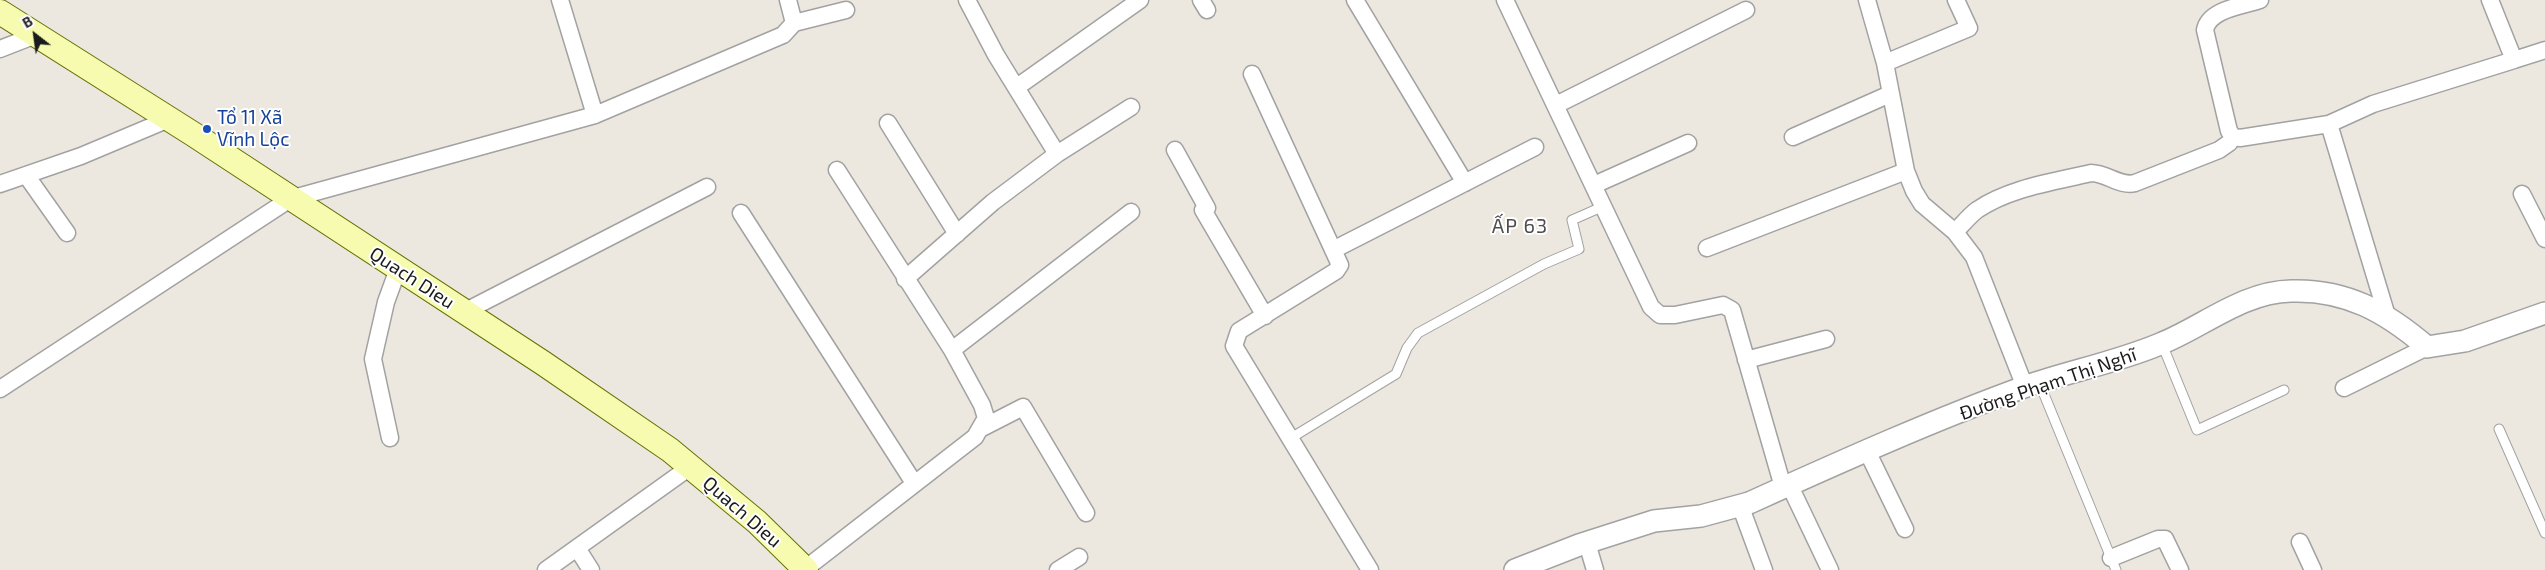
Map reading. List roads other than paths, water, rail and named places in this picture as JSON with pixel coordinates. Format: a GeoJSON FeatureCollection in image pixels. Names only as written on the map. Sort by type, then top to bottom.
{"type":"FeatureCollection","features":[{"type":"Feature","properties":{"kind":"main road","name":"Quach Dieu"},"geometry":{"type":"LineString","coordinates":[[0,12],[170,119],[670,450],[757,522],[805,570]]}},
{"type":"Feature","properties":{"kind":"street"},"geometry":{"type":"LineString","coordinates":[[560,0],[595,115]]}},
{"type":"Feature","properties":{"kind":"street"},"geometry":{"type":"LineString","coordinates":[[788,0],[794,23]]}},
{"type":"Feature","properties":{"kind":"street"},"geometry":{"type":"LineString","coordinates":[[967,0],[1016,87],[1057,154]]}},
{"type":"Feature","properties":{"kind":"street"},"geometry":{"type":"LineString","coordinates":[[1016,87],[1140,0]]}},
{"type":"Feature","properties":{"kind":"street"},"geometry":{"type":"LineString","coordinates":[[1355,0],[1464,183]]}},
{"type":"Feature","properties":{"kind":"street"},"geometry":{"type":"LineString","coordinates":[[1505,0],[1651,307],[1660,315],[1723,305],[1732,310],[1786,486],[1830,570]]}},
{"type":"Feature","properties":{"kind":"street"},"geometry":{"type":"LineString","coordinates":[[1866,0],[1885,62],[1906,171],[1922,204],[1955,232],[1974,256],[2032,385]]}},
{"type":"Feature","properties":{"kind":"street"},"geometry":{"type":"LineString","coordinates":[[1885,62],[1969,28],[1956,0]]}},
{"type":"Feature","properties":{"kind":"street"},"geometry":{"type":"LineString","coordinates":[[2260,0],[2215,15],[2207,23],[2208,39],[2229,131],[2233,136],[2240,138],[2328,124],[2373,104],[2545,50]]}},
{"type":"Feature","properties":{"kind":"street"},"geometry":{"type":"LineString","coordinates":[[2490,0],[2514,60]]}},
{"type":"Feature","properties":{"kind":"street"},"geometry":{"type":"LineString","coordinates":[[0,389],[290,199],[595,115],[783,35],[794,23],[846,10]]}},
{"type":"Feature","properties":{"kind":"street"},"geometry":{"type":"LineString","coordinates":[[1556,105],[1746,10]]}},
{"type":"Feature","properties":{"kind":"street"},"geometry":{"type":"LineString","coordinates":[[0,49],[36,35]]}},
{"type":"Feature","properties":{"kind":"street"},"geometry":{"type":"LineString","coordinates":[[1252,74],[1339,263],[1338,270],[1239,331],[1234,346],[1370,570]]}},
{"type":"Feature","properties":{"kind":"street"},"geometry":{"type":"LineString","coordinates":[[1793,136],[1890,94]]}},
{"type":"Feature","properties":{"kind":"street"},"geometry":{"type":"LineString","coordinates":[[905,279],[993,202],[1057,154],[1131,107]]}},
{"type":"Feature","properties":{"kind":"street"},"geometry":{"type":"LineString","coordinates":[[0,184],[81,156],[170,119]]}},
{"type":"Feature","properties":{"kind":"street"},"geometry":{"type":"LineString","coordinates":[[888,123],[957,234]]}},
{"type":"Feature","properties":{"kind":"street"},"geometry":{"type":"LineString","coordinates":[[2328,124],[2388,316]]}},
{"type":"Feature","properties":{"kind":"street"},"geometry":{"type":"LineString","coordinates":[[1955,232],[1975,211],[1993,200],[2091,173],[2101,174],[2123,184],[2135,183],[2219,150],[2229,143],[2233,136]]}},
{"type":"Feature","properties":{"kind":"street"},"geometry":{"type":"LineString","coordinates":[[1594,185],[1688,143]]}},
{"type":"Feature","properties":{"kind":"street"},"geometry":{"type":"LineString","coordinates":[[1333,250],[1535,147]]}},
{"type":"Feature","properties":{"kind":"street"},"geometry":{"type":"LineString","coordinates":[[1175,150],[1207,208],[1203,210],[1265,316]]}},
{"type":"Feature","properties":{"kind":"street"},"geometry":{"type":"LineString","coordinates":[[805,570],[975,437],[986,418],[982,405],[952,350],[837,170]]}},
{"type":"Feature","properties":{"kind":"street"},"geometry":{"type":"LineString","coordinates":[[1707,248],[1906,171]]}},
{"type":"Feature","properties":{"kind":"street"},"geometry":{"type":"LineString","coordinates":[[26,175],[67,233]]}},
{"type":"Feature","properties":{"kind":"street"},"geometry":{"type":"LineString","coordinates":[[464,312],[707,187]]}},
{"type":"Feature","properties":{"kind":"street"},"geometry":{"type":"LineString","coordinates":[[2522,194],[2545,239]]}},
{"type":"Feature","properties":{"kind":"street"},"geometry":{"type":"LineString","coordinates":[[952,350],[1131,212]]}},
{"type":"Feature","properties":{"kind":"street"},"geometry":{"type":"LineString","coordinates":[[741,213],[914,483]]}},
{"type":"Feature","properties":{"kind":"street"},"geometry":{"type":"LineString","coordinates":[[390,438],[373,360],[386,302],[398,269]]}},
{"type":"Feature","properties":{"kind":"street","name":"Đường Phạm Thị Nghĩ"},"geometry":{"type":"LineString","coordinates":[[1515,570],[1587,542],[1654,521],[1701,516],[1740,505],[2032,385],[2162,344],[2234,306],[2266,294],[2290,291],[2320,291],[2356,301],[2388,316],[2427,347]]}},
{"type":"Feature","properties":{"kind":"street"},"geometry":{"type":"LineString","coordinates":[[2344,388],[2427,347],[2465,341],[2545,313]]}},
{"type":"Feature","properties":{"kind":"street"},"geometry":{"type":"LineString","coordinates":[[1746,360],[1826,339]]}},
{"type":"Feature","properties":{"kind":"street"},"geometry":{"type":"LineString","coordinates":[[980,428],[1023,407],[1086,513]]}},
{"type":"Feature","properties":{"kind":"street"},"geometry":{"type":"LineString","coordinates":[[1867,452],[1905,529]]}},
{"type":"Feature","properties":{"kind":"street"},"geometry":{"type":"LineString","coordinates":[[546,570],[690,468]]}},
{"type":"Feature","properties":{"kind":"street"},"geometry":{"type":"LineString","coordinates":[[1740,505],[1764,570]]}},
{"type":"Feature","properties":{"kind":"street"},"geometry":{"type":"LineString","coordinates":[[2112,566],[2158,539],[2165,539],[2180,570]]}},
{"type":"Feature","properties":{"kind":"street"},"geometry":{"type":"LineString","coordinates":[[1587,542],[1595,570]]}},
{"type":"Feature","properties":{"kind":"street"},"geometry":{"type":"LineString","coordinates":[[2300,542],[2313,570]]}},
{"type":"Feature","properties":{"kind":"street"},"geometry":{"type":"LineString","coordinates":[[577,548],[591,570]]}},
{"type":"Feature","properties":{"kind":"street"},"geometry":{"type":"LineString","coordinates":[[1058,570],[1079,557]]}},
{"type":"Feature","properties":{"kind":"lane"},"geometry":{"type":"LineString","coordinates":[[1291,438],[1396,374],[1407,348],[1418,333],[1544,264],[1579,249],[1572,220],[1604,206]]}},
{"type":"Feature","properties":{"kind":"lane"},"geometry":{"type":"LineString","coordinates":[[2162,344],[2197,430],[2284,390]]}},
{"type":"Feature","properties":{"kind":"lane"},"geometry":{"type":"LineString","coordinates":[[2032,385],[2112,566]]}},
{"type":"Feature","properties":{"kind":"lane"},"geometry":{"type":"LineString","coordinates":[[2499,429],[2545,534]]}},
{"type":"Feature","properties":{"kind":"place","name":"Tổ 11 Xã Vĩnh Lộc"},"geometry":{"type":"Point","coordinates":[207,129]}},
{"type":"Feature","properties":{"kind":"district","name":"ẤP 63"},"geometry":{"type":"Point","coordinates":[1520,226]}}]}
